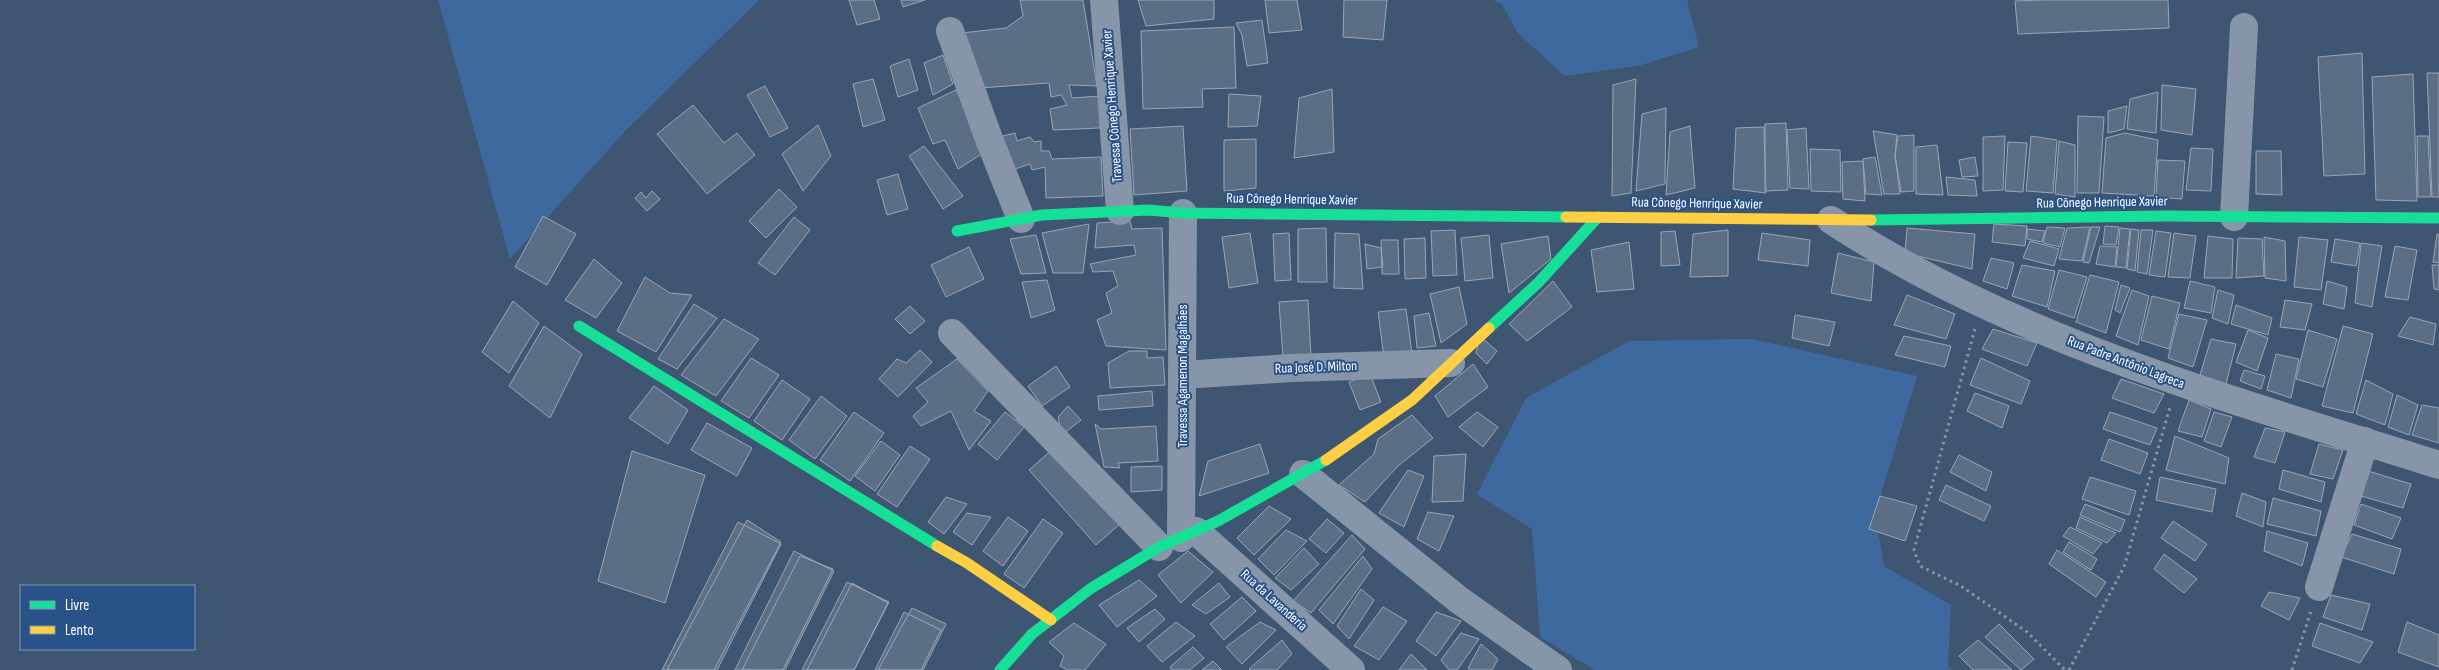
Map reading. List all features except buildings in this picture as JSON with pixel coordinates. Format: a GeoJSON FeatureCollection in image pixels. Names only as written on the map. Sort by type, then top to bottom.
{"type":"FeatureCollection","features":[{"type":"Feature","properties":{"kind":"street","name":"Travessa Cônego Henrique Xavier"},"geometry":{"type":"LineString","coordinates":[[1104,0],[1120,211]]}},
{"type":"Feature","properties":{"kind":"street"},"geometry":{"type":"LineString","coordinates":[[2234,217],[2244,27]]}},
{"type":"Feature","properties":{"kind":"street"},"geometry":{"type":"LineString","coordinates":[[950,31],[989,139],[1021,219]]}},
{"type":"Feature","properties":{"kind":"street","name":"Rua Cônego Henrique Xavier"},"geometry":{"type":"LineString","coordinates":[[957,231],[1042,215],[1148,210],[1183,213],[1831,220],[2234,217],[2439,218]]}},
{"type":"Feature","properties":{"kind":"street","name":"Travessa Agamenon Magalhães"},"geometry":{"type":"LineString","coordinates":[[1179,539],[1183,213]]}},
{"type":"Feature","properties":{"kind":"street"},"geometry":{"type":"LineString","coordinates":[[1000,670],[1032,634],[1090,590],[1179,539],[1218,521],[1303,474],[1349,446],[1412,400],[1538,282],[1598,217]]}},
{"type":"Feature","properties":{"kind":"street","name":"Rua Padre Antônio Lagreca"},"geometry":{"type":"LineString","coordinates":[[1831,220],[1880,253],[1982,304],[2104,356],[2177,382],[2439,465]]}},
{"type":"Feature","properties":{"kind":"street"},"geometry":{"type":"LineString","coordinates":[[579,326],[927,541],[967,563],[1051,620]]}},
{"type":"Feature","properties":{"kind":"street","name":"Rua da Lavanderia"},"geometry":{"type":"LineString","coordinates":[[952,333],[1179,539],[1351,670]]}},
{"type":"Feature","properties":{"kind":"street","name":"Rua José D. Milton"},"geometry":{"type":"LineString","coordinates":[[1182,375],[1292,368],[1451,363]]}},
{"type":"Feature","properties":{"kind":"street"},"geometry":{"type":"LineString","coordinates":[[2319,587],[2365,442]]}},
{"type":"Feature","properties":{"kind":"street"},"geometry":{"type":"LineString","coordinates":[[1303,474],[1459,600],[1558,670]]}},
{"type":"Feature","properties":{"kind":"path"},"geometry":{"type":"LineString","coordinates":[[1982,304],[1914,550],[1920,566],[1961,586],[2027,632],[2065,670]]}},
{"type":"Feature","properties":{"kind":"path"},"geometry":{"type":"LineString","coordinates":[[2069,670],[2124,566],[2177,382]]}},
{"type":"Feature","properties":{"kind":"path"},"geometry":{"type":"LineString","coordinates":[[2292,670],[2319,587]]}},
{"type":"Feature","properties":{"kind":"shaded area"},"geometry":{"type":"Polygon","coordinates":[[[438,0],[759,0],[626,130],[510,259],[438,0]]]}},
{"type":"Feature","properties":{"kind":"shaded area"},"geometry":{"type":"Polygon","coordinates":[[[1493,0],[1687,0],[1699,47],[1638,66],[1564,76],[1517,32],[1502,4],[1493,0]]]}},
{"type":"Feature","properties":{"kind":"shaded area"},"geometry":{"type":"Polygon","coordinates":[[[1752,339],[1917,376],[1875,514],[1884,566],[1951,605],[1948,666],[1952,670],[1595,670],[1540,637],[1532,529],[1477,494],[1526,398],[1629,341],[1752,339]]]}},
{"type":"Feature","properties":{"kind":"traffic: fast"},"geometry":{"type":"LineString","coordinates":[[957,231],[1042,215],[1148,210],[1183,213],[1566,217]]}},
{"type":"Feature","properties":{"kind":"traffic: fast"},"geometry":{"type":"LineString","coordinates":[[1871,220],[2165,216],[2439,218]]}},
{"type":"Feature","properties":{"kind":"traffic: fast"},"geometry":{"type":"LineString","coordinates":[[1489,328],[1538,283],[1598,217]]}},
{"type":"Feature","properties":{"kind":"traffic: fast"},"geometry":{"type":"LineString","coordinates":[[579,326],[937,546]]}},
{"type":"Feature","properties":{"kind":"traffic: fast"},"geometry":{"type":"LineString","coordinates":[[1000,670],[1032,634],[1090,589],[1159,547],[1218,521],[1326,460]]}},
{"type":"Feature","properties":{"kind":"traffic: slow"},"geometry":{"type":"LineString","coordinates":[[1566,217],[1871,220]]}},
{"type":"Feature","properties":{"kind":"traffic: slow"},"geometry":{"type":"LineString","coordinates":[[1326,460],[1412,400],[1489,328]]}},
{"type":"Feature","properties":{"kind":"traffic: slow"},"geometry":{"type":"LineString","coordinates":[[937,546],[967,563],[1051,620]]}}]}
